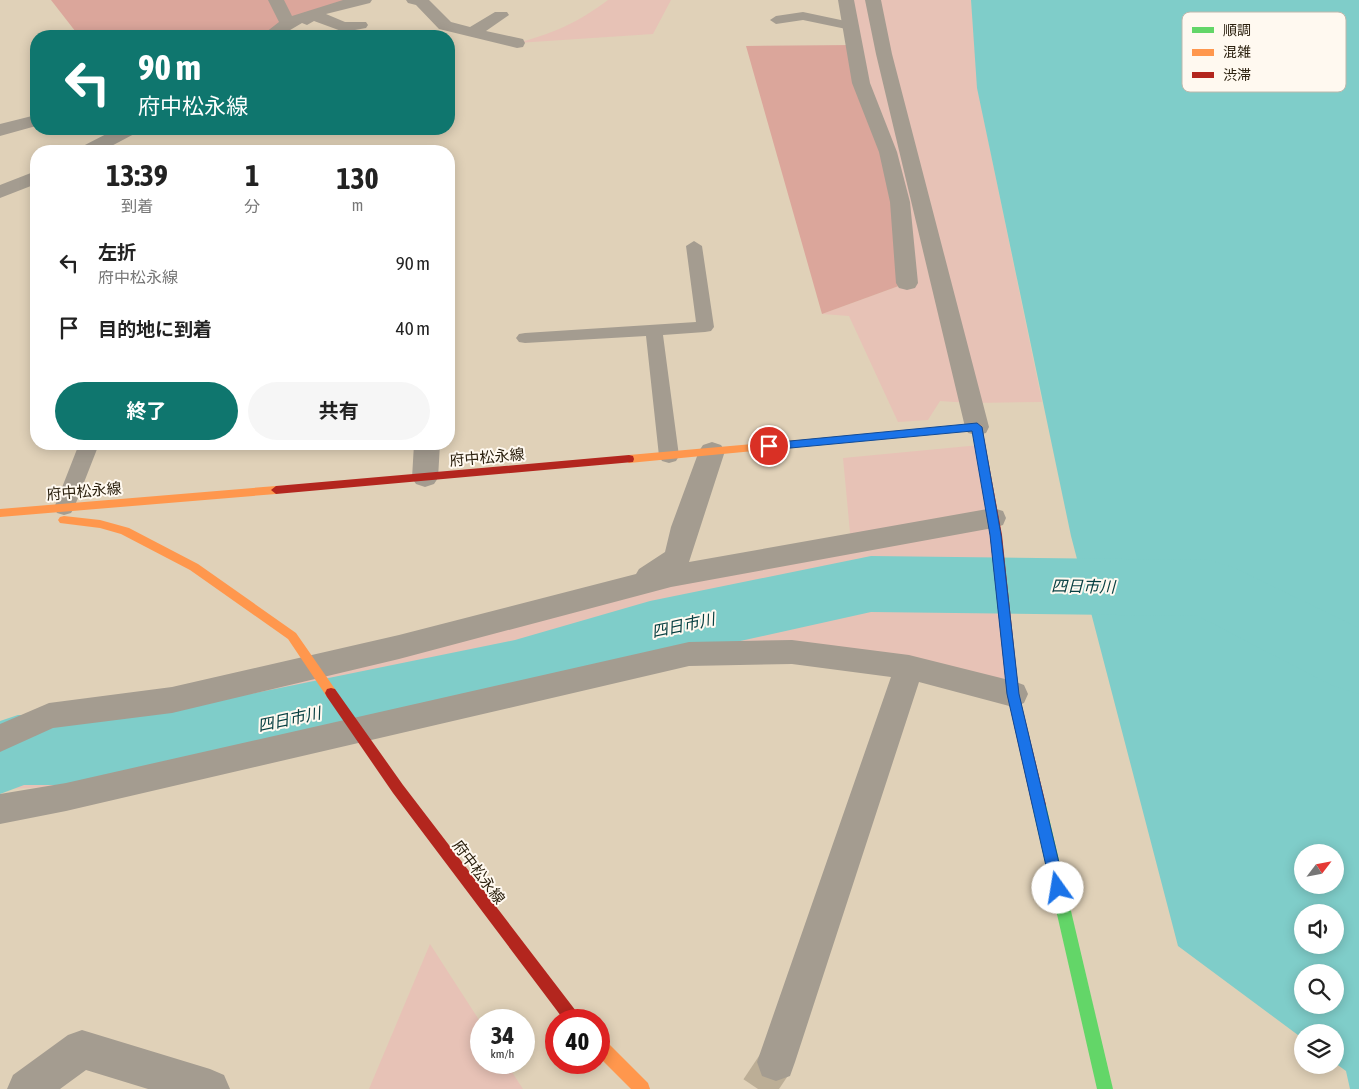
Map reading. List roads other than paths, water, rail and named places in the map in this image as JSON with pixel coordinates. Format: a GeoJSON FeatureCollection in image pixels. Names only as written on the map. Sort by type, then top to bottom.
{"type":"FeatureCollection","features":[{"type":"Feature","properties":{"kind":"main road","name":"府中松永線"},"geometry":{"type":"LineString","coordinates":[[1,518],[64,508],[425,478],[977,427]]}},
{"type":"Feature","properties":{"kind":"main road"},"geometry":{"type":"LineString","coordinates":[[977,427],[994,526],[1013,694],[1106,1089]]}},
{"type":"Feature","properties":{"kind":"main road","name":"府中松永線"},"geometry":{"type":"LineString","coordinates":[[1,518],[52,519],[100,524],[125,531],[194,567],[292,636],[398,789],[566,1009]]}},
{"type":"Feature","properties":{"kind":"main road"},"geometry":{"type":"LineString","coordinates":[[610,1057],[642,1089]]}},
{"type":"Feature","properties":{"kind":"street"},"geometry":{"type":"LineString","coordinates":[[276,0],[293,28]]}},
{"type":"Feature","properties":{"kind":"street"},"geometry":{"type":"LineString","coordinates":[[287,30],[293,28],[310,14],[364,0]]}},
{"type":"Feature","properties":{"kind":"street"},"geometry":{"type":"LineString","coordinates":[[414,0],[422,1],[445,26],[471,34],[517,43]]}},
{"type":"Feature","properties":{"kind":"street"},"geometry":{"type":"LineString","coordinates":[[846,0],[861,83],[888,152],[900,202],[907,283]]}},
{"type":"Feature","properties":{"kind":"street"},"geometry":{"type":"LineString","coordinates":[[874,0],[883,51],[977,427]]}},
{"type":"Feature","properties":{"kind":"street"},"geometry":{"type":"LineString","coordinates":[[310,14],[344,27],[360,25]]}},
{"type":"Feature","properties":{"kind":"street"},"geometry":{"type":"LineString","coordinates":[[471,34],[501,15]]}},
{"type":"Feature","properties":{"kind":"street"},"geometry":{"type":"LineString","coordinates":[[0,130],[30,122]]}},
{"type":"Feature","properties":{"kind":"street"},"geometry":{"type":"LineString","coordinates":[[99,145],[118,135]]}},
{"type":"Feature","properties":{"kind":"street"},"geometry":{"type":"LineString","coordinates":[[888,152],[908,152]]}},
{"type":"Feature","properties":{"kind":"street"},"geometry":{"type":"LineString","coordinates":[[0,192],[30,180]]}},
{"type":"Feature","properties":{"kind":"street"},"geometry":{"type":"LineString","coordinates":[[425,478],[426,450]]}},
{"type":"Feature","properties":{"kind":"street"},"geometry":{"type":"LineString","coordinates":[[634,586],[678,557],[685,527],[712,451]]}},
{"type":"Feature","properties":{"kind":"street"},"geometry":{"type":"LineString","coordinates":[[0,739],[49,716],[172,700],[318,672],[671,576],[994,526]]}},
{"type":"Feature","properties":{"kind":"street"},"geometry":{"type":"LineString","coordinates":[[0,809],[66,798],[689,654],[792,652],[909,667],[1013,694]]}},
{"type":"Feature","properties":{"kind":"street"},"geometry":{"type":"LineString","coordinates":[[776,1062],[909,667]]}},
{"type":"Feature","properties":{"kind":"street"},"geometry":{"type":"LineString","coordinates":[[27,1089],[82,1049],[210,1089]]}},
{"type":"Feature","properties":{"kind":"lane"},"geometry":{"type":"LineString","coordinates":[[776,20],[803,16],[851,26]]}},
{"type":"Feature","properties":{"kind":"lane"},"geometry":{"type":"LineString","coordinates":[[526,338],[705,327],[694,246]]}},
{"type":"Feature","properties":{"kind":"lane"},"geometry":{"type":"LineString","coordinates":[[654,330],[669,456]]}},
{"type":"Feature","properties":{"kind":"lane"},"geometry":{"type":"LineString","coordinates":[[64,508],[87,450]]}},
{"type":"Feature","properties":{"kind":"water"},"geometry":{"type":"Polygon","coordinates":[[[971,0],[1359,0],[1359,1089],[1350,1089],[1344,1070],[1344,1024],[1294,1024],[1294,1032],[1178,946],[1071,536],[977,88],[971,0]]]}},
{"type":"Feature","properties":{"kind":"waterway","name":"四日市川"},"geometry":{"type":"LineString","coordinates":[[0,758],[18,750],[105,750],[255,727],[515,672],[650,631],[871,584],[1209,588],[1359,663]]}},
{"type":"Feature","properties":{"kind":"tunnel"},"geometry":{"type":"LineString","coordinates":[[758,1089],[776,1062]]}}]}
